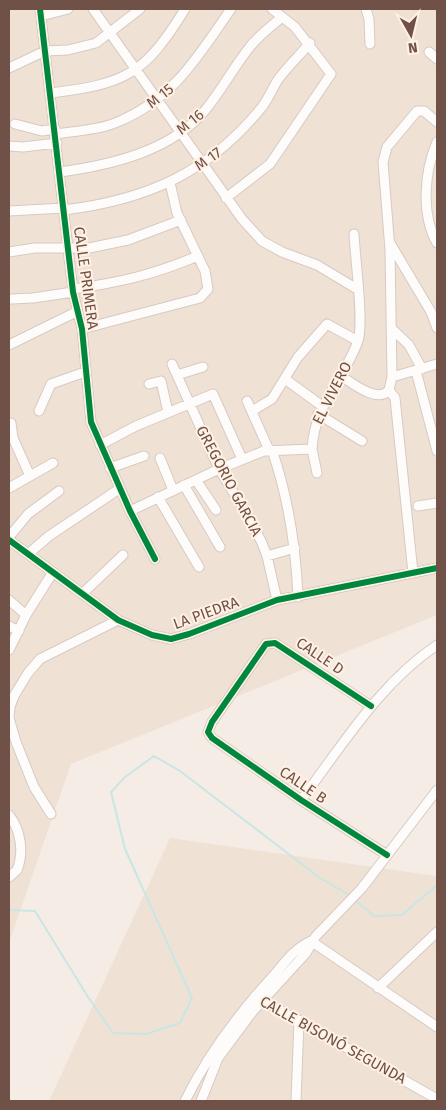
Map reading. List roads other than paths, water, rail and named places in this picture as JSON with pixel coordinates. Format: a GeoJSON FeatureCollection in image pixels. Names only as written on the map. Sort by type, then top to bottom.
{"type":"FeatureCollection","features":[{"type":"Feature","properties":{"kind":"street"},"geometry":{"type":"LineString","coordinates":[[41,12],[68,9]]}},
{"type":"Feature","properties":{"kind":"street"},"geometry":{"type":"LineString","coordinates":[[94,9],[226,198],[262,241],[282,252],[317,265],[357,289]]}},
{"type":"Feature","properties":{"kind":"street"},"geometry":{"type":"LineString","coordinates":[[9,68],[45,51],[68,50],[96,43],[140,9]]}},
{"type":"Feature","properties":{"kind":"street"},"geometry":{"type":"LineString","coordinates":[[51,93],[106,84],[137,70],[158,50],[185,9]]}},
{"type":"Feature","properties":{"kind":"street","name":"M 15"},"geometry":{"type":"LineString","coordinates":[[56,135],[119,122],[158,100],[195,61],[231,9]]}},
{"type":"Feature","properties":{"kind":"street"},"geometry":{"type":"LineString","coordinates":[[226,198],[270,164],[331,72],[310,43],[295,27],[272,9]]}},
{"type":"Feature","properties":{"kind":"street"},"geometry":{"type":"LineString","coordinates":[[366,9],[369,19],[370,44]]}},
{"type":"Feature","properties":{"kind":"street","name":"CALLE PRIMERA"},"geometry":{"type":"LineString","coordinates":[[41,12],[73,290],[76,312],[82,329],[88,413],[119,489],[156,559]]}},
{"type":"Feature","properties":{"kind":"street","name":"M 16"},"geometry":{"type":"LineString","coordinates":[[60,172],[95,167],[138,156],[180,132],[206,110],[249,47],[282,17]]}},
{"type":"Feature","properties":{"kind":"street","name":"M 17"},"geometry":{"type":"LineString","coordinates":[[9,211],[64,209],[123,200],[170,183],[203,164],[227,146],[262,106],[278,80],[310,43]]}},
{"type":"Feature","properties":{"kind":"street"},"geometry":{"type":"LineString","coordinates":[[429,52],[437,59]]}},
{"type":"Feature","properties":{"kind":"street"},"geometry":{"type":"LineString","coordinates":[[340,376],[374,395],[381,396],[389,390],[392,377],[390,242],[383,162],[388,147],[417,112],[424,111],[437,122]]}},
{"type":"Feature","properties":{"kind":"street"},"geometry":{"type":"LineString","coordinates":[[15,124],[56,135]]}},
{"type":"Feature","properties":{"kind":"street"},"geometry":{"type":"LineString","coordinates":[[9,146],[23,147],[56,135]]}},
{"type":"Feature","properties":{"kind":"street"},"geometry":{"type":"LineString","coordinates":[[437,142],[426,193],[426,219],[437,243]]}},
{"type":"Feature","properties":{"kind":"street"},"geometry":{"type":"LineString","coordinates":[[82,329],[200,298],[208,289],[208,280],[180,220],[170,183]]}},
{"type":"Feature","properties":{"kind":"street"},"geometry":{"type":"LineString","coordinates":[[9,252],[35,248],[69,250],[128,240],[180,220]]}},
{"type":"Feature","properties":{"kind":"street","name":"EL VIVERO"},"geometry":{"type":"LineString","coordinates":[[316,473],[312,449],[313,431],[320,410],[358,341],[360,325],[354,234]]}},
{"type":"Feature","properties":{"kind":"street"},"geometry":{"type":"LineString","coordinates":[[390,242],[431,312],[437,328]]}},
{"type":"Feature","properties":{"kind":"street"},"geometry":{"type":"LineString","coordinates":[[11,299],[33,298],[127,281],[159,272],[198,256]]}},
{"type":"Feature","properties":{"kind":"street"},"geometry":{"type":"LineString","coordinates":[[9,345],[76,312]]}},
{"type":"Feature","properties":{"kind":"street"},"geometry":{"type":"LineString","coordinates":[[252,411],[272,400],[305,348],[327,324],[358,341]]}},
{"type":"Feature","properties":{"kind":"street"},"geometry":{"type":"LineString","coordinates":[[391,328],[409,345],[419,370],[437,452]]}},
{"type":"Feature","properties":{"kind":"street","name":"GREGORIO GARCIA"},"geometry":{"type":"LineString","coordinates":[[172,364],[188,404],[219,469],[251,521],[267,556],[277,600]]}},
{"type":"Feature","properties":{"kind":"street"},"geometry":{"type":"LineString","coordinates":[[392,377],[437,364]]}},
{"type":"Feature","properties":{"kind":"street"},"geometry":{"type":"LineString","coordinates":[[177,375],[203,367]]}},
{"type":"Feature","properties":{"kind":"street"},"geometry":{"type":"LineString","coordinates":[[39,412],[51,384],[85,372]]}},
{"type":"Feature","properties":{"kind":"street"},"geometry":{"type":"LineString","coordinates":[[285,379],[320,410],[362,442]]}},
{"type":"Feature","properties":{"kind":"street"},"geometry":{"type":"LineString","coordinates":[[149,384],[161,380],[168,412]]}},
{"type":"Feature","properties":{"kind":"street"},"geometry":{"type":"LineString","coordinates":[[389,390],[395,398],[413,573]]}},
{"type":"Feature","properties":{"kind":"street"},"geometry":{"type":"LineString","coordinates":[[100,446],[168,412],[212,394],[242,459]]}},
{"type":"Feature","properties":{"kind":"street"},"geometry":{"type":"LineString","coordinates":[[247,401],[271,450],[282,480],[295,548],[298,597]]}},
{"type":"Feature","properties":{"kind":"street"},"geometry":{"type":"LineString","coordinates":[[11,423],[13,438],[30,476]]}},
{"type":"Feature","properties":{"kind":"street"},"geometry":{"type":"LineString","coordinates":[[130,511],[242,459],[271,450],[312,449]]}},
{"type":"Feature","properties":{"kind":"street"},"geometry":{"type":"LineString","coordinates":[[110,468],[144,456]]}},
{"type":"Feature","properties":{"kind":"street"},"geometry":{"type":"LineString","coordinates":[[160,458],[173,490]]}},
{"type":"Feature","properties":{"kind":"street"},"geometry":{"type":"LineString","coordinates":[[9,488],[53,463]]}},
{"type":"Feature","properties":{"kind":"street"},"geometry":{"type":"LineString","coordinates":[[165,471],[175,468]]}},
{"type":"Feature","properties":{"kind":"street"},"geometry":{"type":"LineString","coordinates":[[196,480],[216,510]]}},
{"type":"Feature","properties":{"kind":"street"},"geometry":{"type":"LineString","coordinates":[[184,486],[220,547]]}},
{"type":"Feature","properties":{"kind":"street"},"geometry":{"type":"LineString","coordinates":[[28,554],[49,536],[119,489]]}},
{"type":"Feature","properties":{"kind":"street"},"geometry":{"type":"LineString","coordinates":[[9,538],[28,514],[58,492]]}},
{"type":"Feature","properties":{"kind":"street"},"geometry":{"type":"LineString","coordinates":[[158,497],[199,568]]}},
{"type":"Feature","properties":{"kind":"street"},"geometry":{"type":"LineString","coordinates":[[418,506],[437,503]]}},
{"type":"Feature","properties":{"kind":"street","name":"LA PIEDRA"},"geometry":{"type":"LineString","coordinates":[[9,538],[118,620],[152,635],[177,638],[277,600],[437,568]]}},
{"type":"Feature","properties":{"kind":"street"},"geometry":{"type":"LineString","coordinates":[[267,556],[295,548]]}},
{"type":"Feature","properties":{"kind":"street"},"geometry":{"type":"LineString","coordinates":[[82,594],[123,555]]}},
{"type":"Feature","properties":{"kind":"street"},"geometry":{"type":"LineString","coordinates":[[9,650],[26,615],[53,572]]}},
{"type":"Feature","properties":{"kind":"street"},"geometry":{"type":"LineString","coordinates":[[9,600],[26,615]]}},
{"type":"Feature","properties":{"kind":"street"},"geometry":{"type":"LineString","coordinates":[[51,814],[34,787],[16,742],[10,718],[10,707],[28,673],[40,659],[118,620]]}},
{"type":"Feature","properties":{"kind":"street"},"geometry":{"type":"LineString","coordinates":[[9,626],[19,631]]}},
{"type":"Feature","properties":{"kind":"street","name":"CALLE D"},"geometry":{"type":"LineString","coordinates":[[208,732],[212,722],[249,664],[266,644],[275,643],[371,706]]}},
{"type":"Feature","properties":{"kind":"street"},"geometry":{"type":"LineString","coordinates":[[300,800],[371,706],[408,668],[437,645]]}},
{"type":"Feature","properties":{"kind":"street","name":"CALLE B"},"geometry":{"type":"LineString","coordinates":[[208,732],[212,738],[300,800],[387,856]]}},
{"type":"Feature","properties":{"kind":"street"},"geometry":{"type":"LineString","coordinates":[[185,1101],[209,1055],[259,997],[298,947],[311,942],[362,888],[437,790]]}},
{"type":"Feature","properties":{"kind":"street"},"geometry":{"type":"LineString","coordinates":[[9,815],[17,831],[21,847],[17,870],[9,877]]}},
{"type":"Feature","properties":{"kind":"street"},"geometry":{"type":"LineString","coordinates":[[378,988],[437,932]]}},
{"type":"Feature","properties":{"kind":"street"},"geometry":{"type":"LineString","coordinates":[[311,942],[378,988],[420,1013],[424,1020],[437,1027]]}},
{"type":"Feature","properties":{"kind":"street"},"geometry":{"type":"LineString","coordinates":[[201,1101],[218,1058],[259,997]]}},
{"type":"Feature","properties":{"kind":"street","name":"CALLE BISONÓ SEGUNDA"},"geometry":{"type":"LineString","coordinates":[[259,997],[437,1099]]}},
{"type":"Feature","properties":{"kind":"street"},"geometry":{"type":"LineString","coordinates":[[296,1101],[299,1020]]}},
{"type":"Feature","properties":{"kind":"waterway"},"geometry":{"type":"LineString","coordinates":[[9,910],[35,911],[88,997],[113,1033],[146,1034],[180,1023],[192,998],[125,849],[111,792],[125,777],[154,756],[180,771],[320,878],[351,896]]}},
{"type":"Feature","properties":{"kind":"waterway"},"geometry":{"type":"LineString","coordinates":[[354,899],[374,916],[402,915],[437,885]]}}]}
